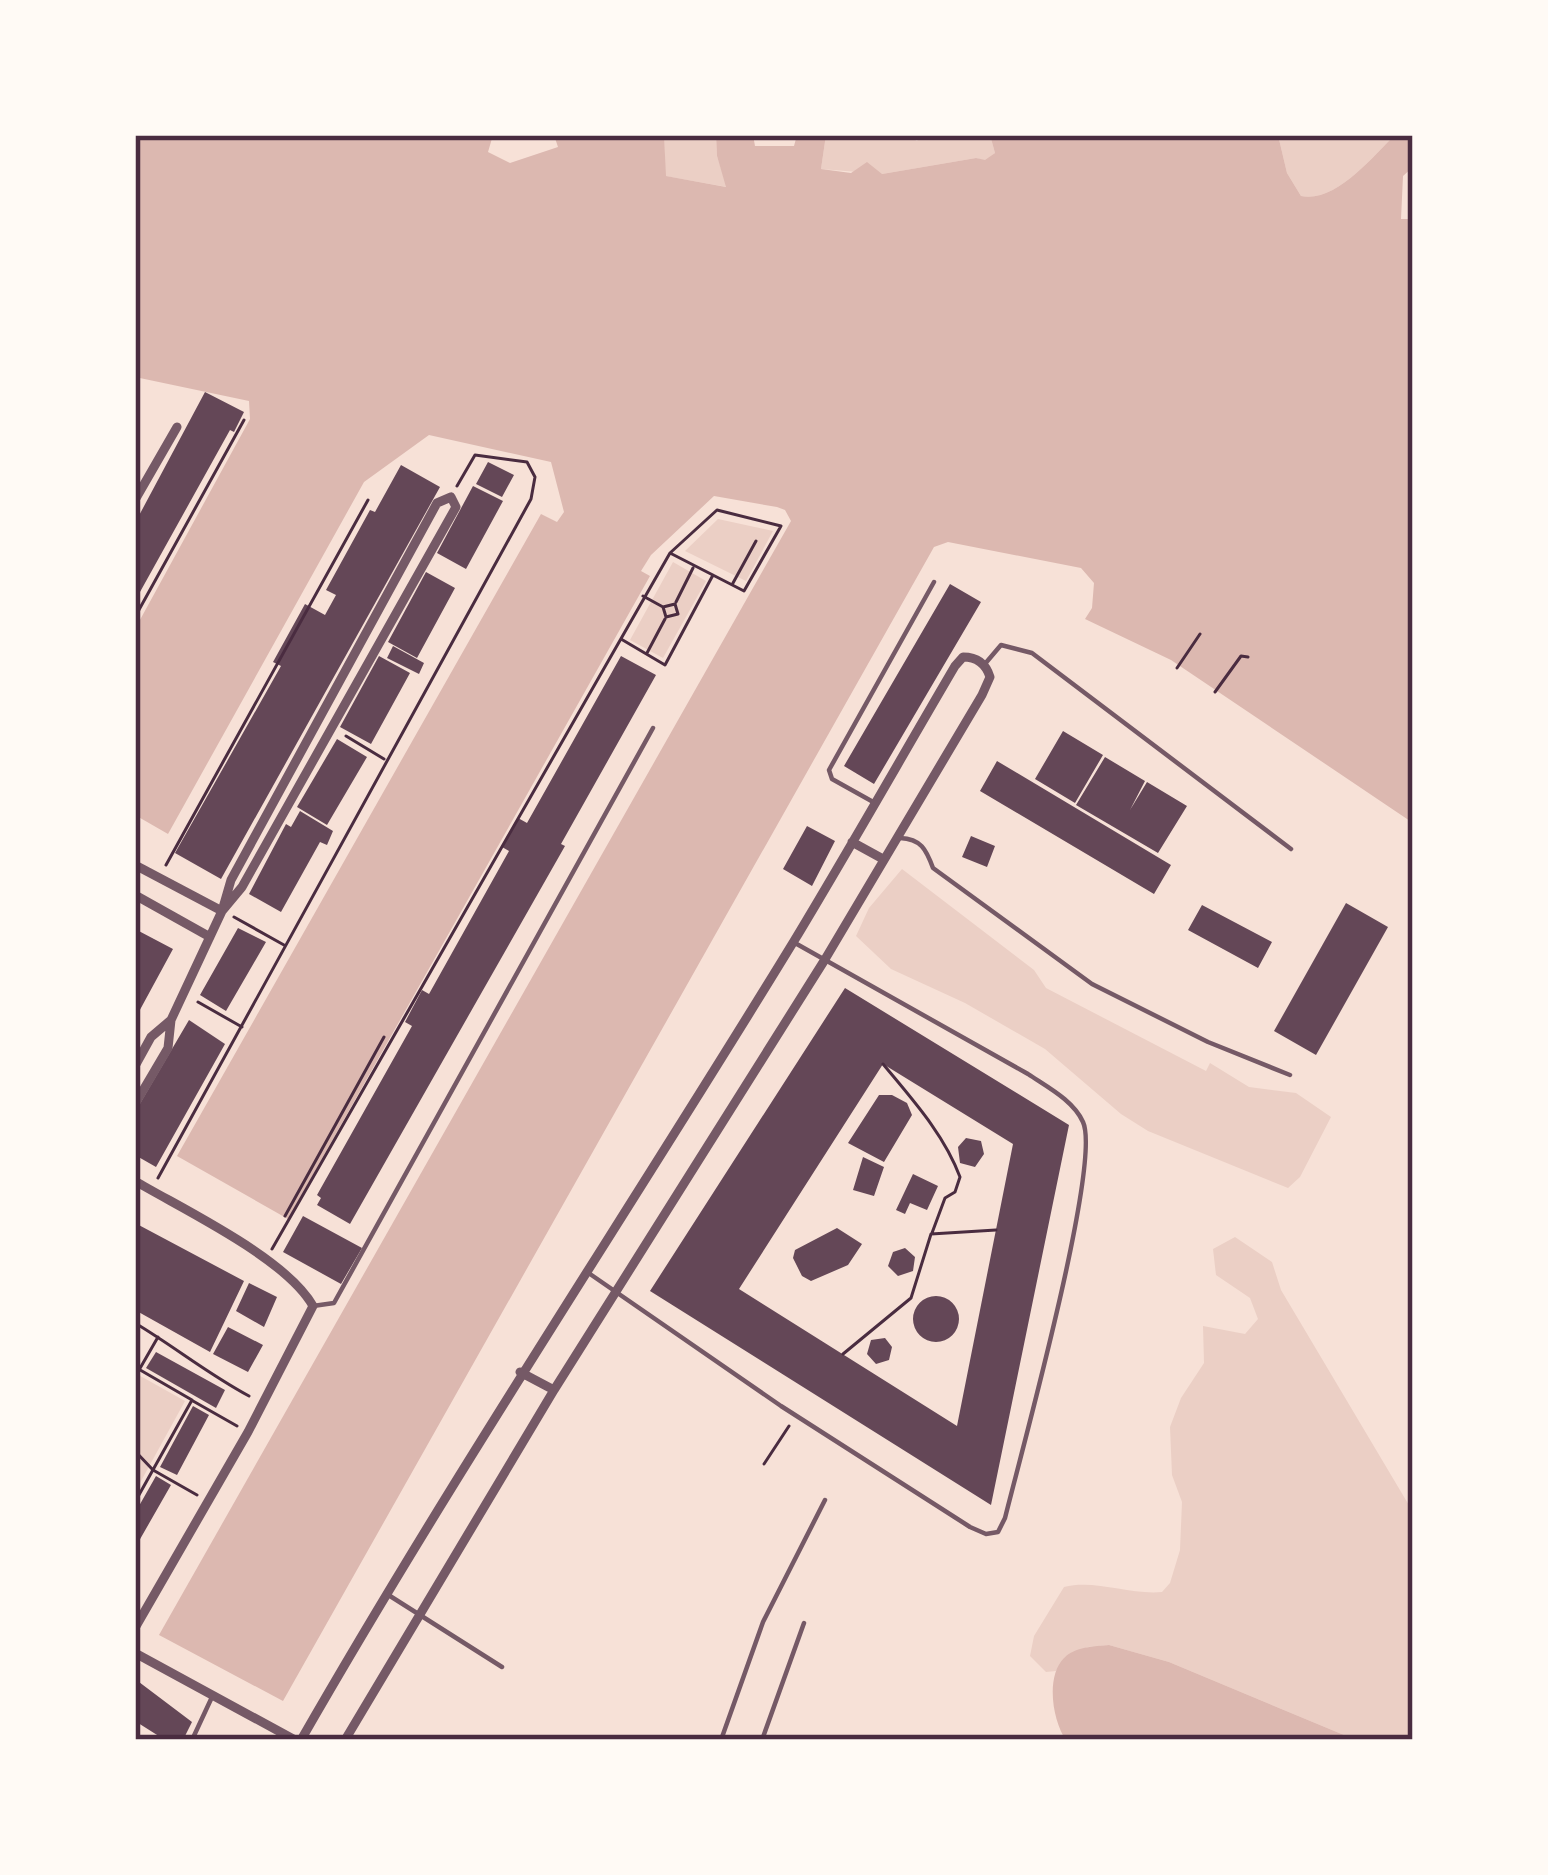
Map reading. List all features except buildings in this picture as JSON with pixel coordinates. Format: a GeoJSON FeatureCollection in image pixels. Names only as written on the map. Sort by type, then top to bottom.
{"type":"FeatureCollection","features":[{"type":"Feature","properties":{"kind":"street"},"geometry":{"type":"LineString","coordinates":[[135,500],[177,427]]}},
{"type":"Feature","properties":{"kind":"street"},"geometry":{"type":"LineString","coordinates":[[135,1104],[167,1048],[171,1020],[222,911],[231,880],[436,503],[451,497],[456,507],[334,729],[242,887],[222,911]]}},
{"type":"Feature","properties":{"kind":"street"},"geometry":{"type":"LineString","coordinates":[[135,1653],[298,1740],[520,1372],[793,941],[955,666],[963,657],[984,664],[990,676],[982,695],[824,961],[554,1390],[345,1740]]}},
{"type":"Feature","properties":{"kind":"street"},"geometry":{"type":"LineString","coordinates":[[852,842],[883,859]]}},
{"type":"Feature","properties":{"kind":"street"},"geometry":{"type":"LineString","coordinates":[[135,865],[222,911]]}},
{"type":"Feature","properties":{"kind":"street"},"geometry":{"type":"LineString","coordinates":[[135,895],[210,938]]}},
{"type":"Feature","properties":{"kind":"street"},"geometry":{"type":"LineString","coordinates":[[135,1066],[151,1037],[171,1020]]}},
{"type":"Feature","properties":{"kind":"street"},"geometry":{"type":"LineString","coordinates":[[135,1181],[302,1286],[313,1306],[305,1329],[135,1628]]}},
{"type":"Feature","properties":{"kind":"street"},"geometry":{"type":"LineString","coordinates":[[520,1372],[554,1390]]}},
{"type":"Feature","properties":{"kind":"lane"},"geometry":{"type":"LineString","coordinates":[[875,802],[832,779],[831,760],[934,582]]}},
{"type":"Feature","properties":{"kind":"lane"},"geometry":{"type":"LineString","coordinates":[[984,664],[1000,645],[1032,653],[1291,849]]}},
{"type":"Feature","properties":{"kind":"lane"},"geometry":{"type":"LineString","coordinates":[[313,1306],[334,1304],[653,728]]}},
{"type":"Feature","properties":{"kind":"lane"},"geometry":{"type":"LineString","coordinates":[[894,837],[912,839],[925,847],[933,868],[1091,984],[1208,1042],[1290,1075]]}},
{"type":"Feature","properties":{"kind":"lane"},"geometry":{"type":"LineString","coordinates":[[585,1271],[970,1527],[986,1534],[998,1532],[1064,1277],[1087,1162],[1085,1124],[1062,1097],[1028,1074],[793,941]]}},
{"type":"Feature","properties":{"kind":"lane"},"geometry":{"type":"LineString","coordinates":[[721,1740],[763,1622],[824,1500]]}},
{"type":"Feature","properties":{"kind":"lane"},"geometry":{"type":"LineString","coordinates":[[385,1593],[502,1667]]}},
{"type":"Feature","properties":{"kind":"lane"},"geometry":{"type":"LineString","coordinates":[[762,1740],[804,1623]]}},
{"type":"Feature","properties":{"kind":"lane"},"geometry":{"type":"LineString","coordinates":[[192,1740],[212,1697]]}},
{"type":"Feature","properties":{"kind":"path"},"geometry":{"type":"LineString","coordinates":[[135,617],[244,420]]}},
{"type":"Feature","properties":{"kind":"path"},"geometry":{"type":"LineString","coordinates":[[151,1190],[531,499],[535,477],[527,462],[475,455],[451,497]]}},
{"type":"Feature","properties":{"kind":"path"},"geometry":{"type":"LineString","coordinates":[[159,877],[368,500]]}},
{"type":"Feature","properties":{"kind":"path"},"geometry":{"type":"LineString","coordinates":[[266,1261],[670,553],[717,510],[781,526],[744,591],[670,553]]}},
{"type":"Feature","properties":{"kind":"path"},"geometry":{"type":"LineString","coordinates":[[732,584],[756,541]]}},
{"type":"Feature","properties":{"kind":"path"},"geometry":{"type":"LineString","coordinates":[[688,620],[678,614],[675,604],[695,566]]}},
{"type":"Feature","properties":{"kind":"path"},"geometry":{"type":"LineString","coordinates":[[620,638],[665,664],[713,575]]}},
{"type":"Feature","properties":{"kind":"path"},"geometry":{"type":"LineString","coordinates":[[643,596],[663,607],[675,604]]}},
{"type":"Feature","properties":{"kind":"path"},"geometry":{"type":"LineString","coordinates":[[646,654],[666,617],[663,607]]}},
{"type":"Feature","properties":{"kind":"path"},"geometry":{"type":"LineString","coordinates":[[666,617],[678,614]]}},
{"type":"Feature","properties":{"kind":"path"},"geometry":{"type":"LineString","coordinates":[[1177,668],[1199,634]]}},
{"type":"Feature","properties":{"kind":"path"},"geometry":{"type":"LineString","coordinates":[[1215,692],[1241,656],[1248,657]]}},
{"type":"Feature","properties":{"kind":"path"},"geometry":{"type":"LineString","coordinates":[[334,729],[386,760]]}},
{"type":"Feature","properties":{"kind":"path"},"geometry":{"type":"LineString","coordinates":[[222,911],[284,945]]}},
{"type":"Feature","properties":{"kind":"path"},"geometry":{"type":"LineString","coordinates":[[184,994],[244,1028]]}},
{"type":"Feature","properties":{"kind":"path"},"geometry":{"type":"LineString","coordinates":[[285,1216],[384,1037]]}},
{"type":"Feature","properties":{"kind":"path"},"geometry":{"type":"LineString","coordinates":[[843,1354],[911,1298],[945,1198],[955,1192],[960,1177],[952,1156],[883,1064]]}},
{"type":"Feature","properties":{"kind":"path"},"geometry":{"type":"LineString","coordinates":[[931,1234],[996,1230]]}},
{"type":"Feature","properties":{"kind":"path"},"geometry":{"type":"LineString","coordinates":[[135,1323],[185,1353],[195,1366],[263,1403]]}},
{"type":"Feature","properties":{"kind":"path"},"geometry":{"type":"LineString","coordinates":[[135,1377],[158,1337]]}},
{"type":"Feature","properties":{"kind":"path"},"geometry":{"type":"LineString","coordinates":[[137,1368],[248,1432]]}},
{"type":"Feature","properties":{"kind":"path"},"geometry":{"type":"LineString","coordinates":[[135,1502],[192,1400]]}},
{"type":"Feature","properties":{"kind":"path"},"geometry":{"type":"LineString","coordinates":[[764,1464],[796,1415]]}},
{"type":"Feature","properties":{"kind":"path"},"geometry":{"type":"LineString","coordinates":[[135,1451],[153,1470],[208,1501]]}},
{"type":"Feature","properties":{"kind":"shaded area"},"geometry":{"type":"Polygon","coordinates":[[[135,135],[493,135],[488,152],[510,163],[558,147],[554,135],[664,135],[666,176],[726,187],[716,135],[753,135],[755,146],[794,146],[797,135],[826,135],[821,169],[851,173],[867,162],[882,174],[985,160],[995,153],[990,135],[1278,135],[1287,173],[1301,196],[1314,196],[1340,186],[1395,135],[1413,135],[1413,167],[1403,176],[1401,219],[1413,219],[1413,823],[1171,660],[1085,619],[1092,608],[1094,583],[1081,568],[948,542],[934,547],[283,1701],[159,1635],[791,521],[777,507],[714,496],[651,555],[641,571],[650,576],[288,1219],[177,1156],[541,514],[557,522],[564,512],[551,462],[429,435],[364,482],[168,834],[135,815],[135,629],[250,419],[249,401],[135,377],[135,135]]]}},
{"type":"Feature","properties":{"kind":"shaded area"},"geometry":{"type":"Polygon","coordinates":[[[664,135],[716,135],[727,187],[665,176],[664,135]]]}},
{"type":"Feature","properties":{"kind":"shaded area"},"geometry":{"type":"Polygon","coordinates":[[[826,135],[906,135],[917,141],[922,135],[990,135],[995,153],[985,161],[976,158],[882,174],[821,169],[826,135]]]}},
{"type":"Feature","properties":{"kind":"shaded area"},"geometry":{"type":"Polygon","coordinates":[[[1278,135],[1395,135],[1340,186],[1301,196],[1287,173],[1278,135]]]}},
{"type":"Feature","properties":{"kind":"shaded area"},"geometry":{"type":"Polygon","coordinates":[[[718,519],[773,531],[746,581],[685,551],[718,519]]]}},
{"type":"Feature","properties":{"kind":"shaded area"},"geometry":{"type":"Polygon","coordinates":[[[673,562],[706,581],[663,658],[630,640],[673,562]]]}},
{"type":"Feature","properties":{"kind":"shaded area"},"geometry":{"type":"Polygon","coordinates":[[[902,869],[1034,970],[1046,988],[1206,1071],[1210,1063],[1249,1087],[1296,1093],[1331,1117],[1300,1177],[1288,1188],[1148,1131],[1045,1049],[965,1003],[891,969],[856,936],[869,908],[902,869]]]}},
{"type":"Feature","properties":{"kind":"shaded area"},"geometry":{"type":"Polygon","coordinates":[[[1235,1237],[1272,1262],[1281,1290],[1413,1512],[1413,1740],[1356,1740],[1169,1662],[1109,1645],[1065,1657],[1056,1671],[1046,1672],[1030,1656],[1034,1636],[1064,1587],[1162,1592],[1170,1583],[1180,1550],[1182,1502],[1172,1475],[1170,1427],[1181,1398],[1204,1363],[1203,1326],[1245,1334],[1258,1319],[1250,1298],[1216,1275],[1213,1249],[1235,1237]]]}},
{"type":"Feature","properties":{"kind":"shaded area"},"geometry":{"type":"Polygon","coordinates":[[[135,1373],[185,1401],[135,1492],[135,1373]]]}},
{"type":"Feature","properties":{"kind":"shaded area"},"geometry":{"type":"Polygon","coordinates":[[[1109,1645],[1169,1662],[1356,1740],[1066,1740],[1053,1699],[1058,1666],[1074,1651],[1109,1645]]]}}]}
